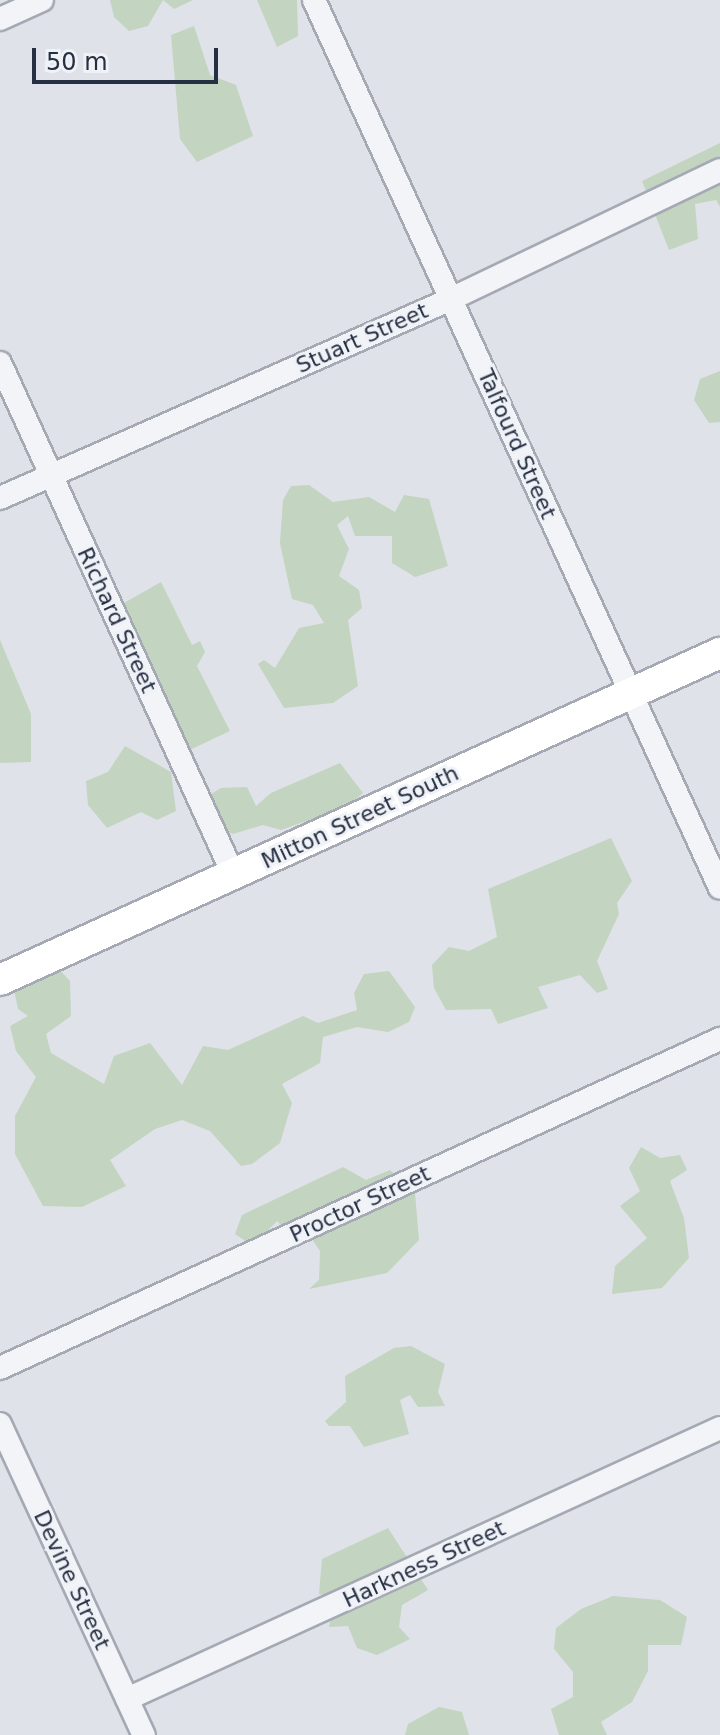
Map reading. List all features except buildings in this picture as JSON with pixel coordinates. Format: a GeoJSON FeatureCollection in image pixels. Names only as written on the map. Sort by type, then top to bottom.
{"type":"FeatureCollection","features":[{"type":"Feature","properties":{"kind":"street"},"geometry":{"type":"LineString","coordinates":[[0,19],[42,0]]}},
{"type":"Feature","properties":{"kind":"street","name":"Talfourd Street"},"geometry":{"type":"LineString","coordinates":[[314,0],[720,888]]}},
{"type":"Feature","properties":{"kind":"street","name":"Stuart Street"},"geometry":{"type":"LineString","coordinates":[[0,498],[451,299],[720,170]]}},
{"type":"Feature","properties":{"kind":"street","name":"Richard Street"},"geometry":{"type":"LineString","coordinates":[[0,363],[234,876]]}},
{"type":"Feature","properties":{"kind":"street","name":"Mitton Street South"},"geometry":{"type":"LineString","coordinates":[[0,980],[720,653]]}},
{"type":"Feature","properties":{"kind":"street","name":"Proctor Street"},"geometry":{"type":"LineString","coordinates":[[0,1368],[720,1039]]}},
{"type":"Feature","properties":{"kind":"street","name":"Devine Street"},"geometry":{"type":"LineString","coordinates":[[0,1424],[144,1735]]}},
{"type":"Feature","properties":{"kind":"street","name":"Harkness Street"},"geometry":{"type":"LineString","coordinates":[[127,1699],[720,1428]]}},
{"type":"Feature","properties":{"kind":"green space"},"geometry":{"type":"Polygon","coordinates":[[[110,0],[163,0],[148,26],[129,31],[114,17],[110,0]]]}},
{"type":"Feature","properties":{"kind":"green space"},"geometry":{"type":"Polygon","coordinates":[[[163,0],[193,0],[174,9],[163,0]]]}},
{"type":"Feature","properties":{"kind":"green space"},"geometry":{"type":"Polygon","coordinates":[[[257,0],[297,0],[298,36],[277,47],[257,0]]]}},
{"type":"Feature","properties":{"kind":"green space"},"geometry":{"type":"Polygon","coordinates":[[[194,26],[210,75],[236,85],[253,136],[197,162],[180,139],[171,35],[194,26]]]}},
{"type":"Feature","properties":{"kind":"green space"},"geometry":{"type":"Polygon","coordinates":[[[720,143],[720,207],[716,200],[695,204],[698,239],[669,250],[642,181],[720,143]]]}},
{"type":"Feature","properties":{"kind":"green space"},"geometry":{"type":"Polygon","coordinates":[[[720,371],[720,422],[709,423],[694,400],[700,379],[720,371]]]}},
{"type":"Feature","properties":{"kind":"green space"},"geometry":{"type":"Polygon","coordinates":[[[309,485],[333,502],[369,497],[395,512],[404,495],[429,499],[448,566],[415,577],[392,563],[392,536],[355,536],[348,516],[337,525],[349,549],[339,576],[359,590],[362,608],[348,620],[358,686],[333,703],[284,708],[258,664],[264,660],[275,668],[299,628],[324,623],[313,605],[292,599],[280,543],[283,500],[291,486],[309,485]]]}},
{"type":"Feature","properties":{"kind":"green space"},"geometry":{"type":"Polygon","coordinates":[[[161,582],[192,645],[200,641],[205,652],[197,666],[230,731],[181,754],[117,607],[161,582]]]}},
{"type":"Feature","properties":{"kind":"green space"},"geometry":{"type":"Polygon","coordinates":[[[0,640],[31,714],[31,762],[0,763],[0,640]]]}},
{"type":"Feature","properties":{"kind":"green space"},"geometry":{"type":"Polygon","coordinates":[[[125,746],[171,772],[176,811],[157,820],[141,812],[107,828],[88,805],[86,781],[108,772],[125,746]]]}},
{"type":"Feature","properties":{"kind":"green space"},"geometry":{"type":"Polygon","coordinates":[[[340,763],[363,793],[346,807],[281,830],[263,825],[233,834],[204,822],[195,804],[221,788],[247,787],[256,806],[271,793],[340,763]]]}},
{"type":"Feature","properties":{"kind":"green space"},"geometry":{"type":"Polygon","coordinates":[[[611,838],[632,881],[617,903],[619,914],[597,961],[608,989],[597,993],[580,975],[538,987],[548,1008],[498,1024],[491,1009],[446,1010],[434,988],[432,965],[449,947],[469,951],[497,937],[488,889],[611,838]]]}},
{"type":"Feature","properties":{"kind":"green space"},"geometry":{"type":"Polygon","coordinates":[[[56,966],[70,981],[71,1016],[46,1034],[51,1053],[104,1084],[114,1056],[150,1043],[182,1085],[203,1046],[228,1050],[303,1016],[318,1023],[357,1010],[354,993],[364,974],[389,971],[415,1007],[409,1022],[388,1032],[357,1027],[323,1037],[320,1063],[282,1084],[292,1103],[280,1143],[252,1164],[241,1166],[210,1131],[182,1120],[155,1129],[110,1160],[126,1186],[82,1207],[43,1206],[15,1154],[15,1116],[36,1077],[16,1051],[10,1026],[28,1016],[18,1009],[14,990],[56,966]]]}},
{"type":"Feature","properties":{"kind":"green space"},"geometry":{"type":"Polygon","coordinates":[[[641,1147],[660,1158],[680,1155],[687,1170],[670,1181],[684,1218],[689,1258],[662,1288],[612,1294],[615,1266],[647,1238],[620,1206],[640,1191],[629,1168],[641,1147]]]}},
{"type":"Feature","properties":{"kind":"green space"},"geometry":{"type":"Polygon","coordinates":[[[343,1167],[366,1180],[390,1170],[415,1193],[419,1240],[387,1273],[309,1289],[319,1280],[320,1251],[312,1239],[297,1241],[277,1221],[253,1246],[235,1234],[242,1215],[343,1167]]]}},
{"type":"Feature","properties":{"kind":"green space"},"geometry":{"type":"Polygon","coordinates":[[[411,1346],[445,1364],[438,1392],[445,1406],[418,1407],[410,1395],[400,1400],[409,1434],[364,1447],[350,1426],[329,1426],[325,1421],[346,1402],[345,1376],[394,1348],[411,1346]]]}},
{"type":"Feature","properties":{"kind":"green space"},"geometry":{"type":"Polygon","coordinates":[[[388,1528],[428,1590],[402,1605],[399,1627],[410,1639],[377,1655],[357,1648],[348,1626],[329,1627],[334,1597],[319,1594],[322,1559],[388,1528]]]}},
{"type":"Feature","properties":{"kind":"green space"},"geometry":{"type":"Polygon","coordinates":[[[613,1596],[660,1600],[687,1617],[681,1645],[648,1645],[648,1671],[632,1702],[601,1722],[607,1735],[559,1735],[551,1709],[573,1697],[573,1672],[554,1649],[556,1628],[581,1609],[613,1596]]]}},
{"type":"Feature","properties":{"kind":"green space"},"geometry":{"type":"Polygon","coordinates":[[[439,1707],[462,1712],[469,1735],[405,1735],[408,1724],[439,1707]]]}}]}
